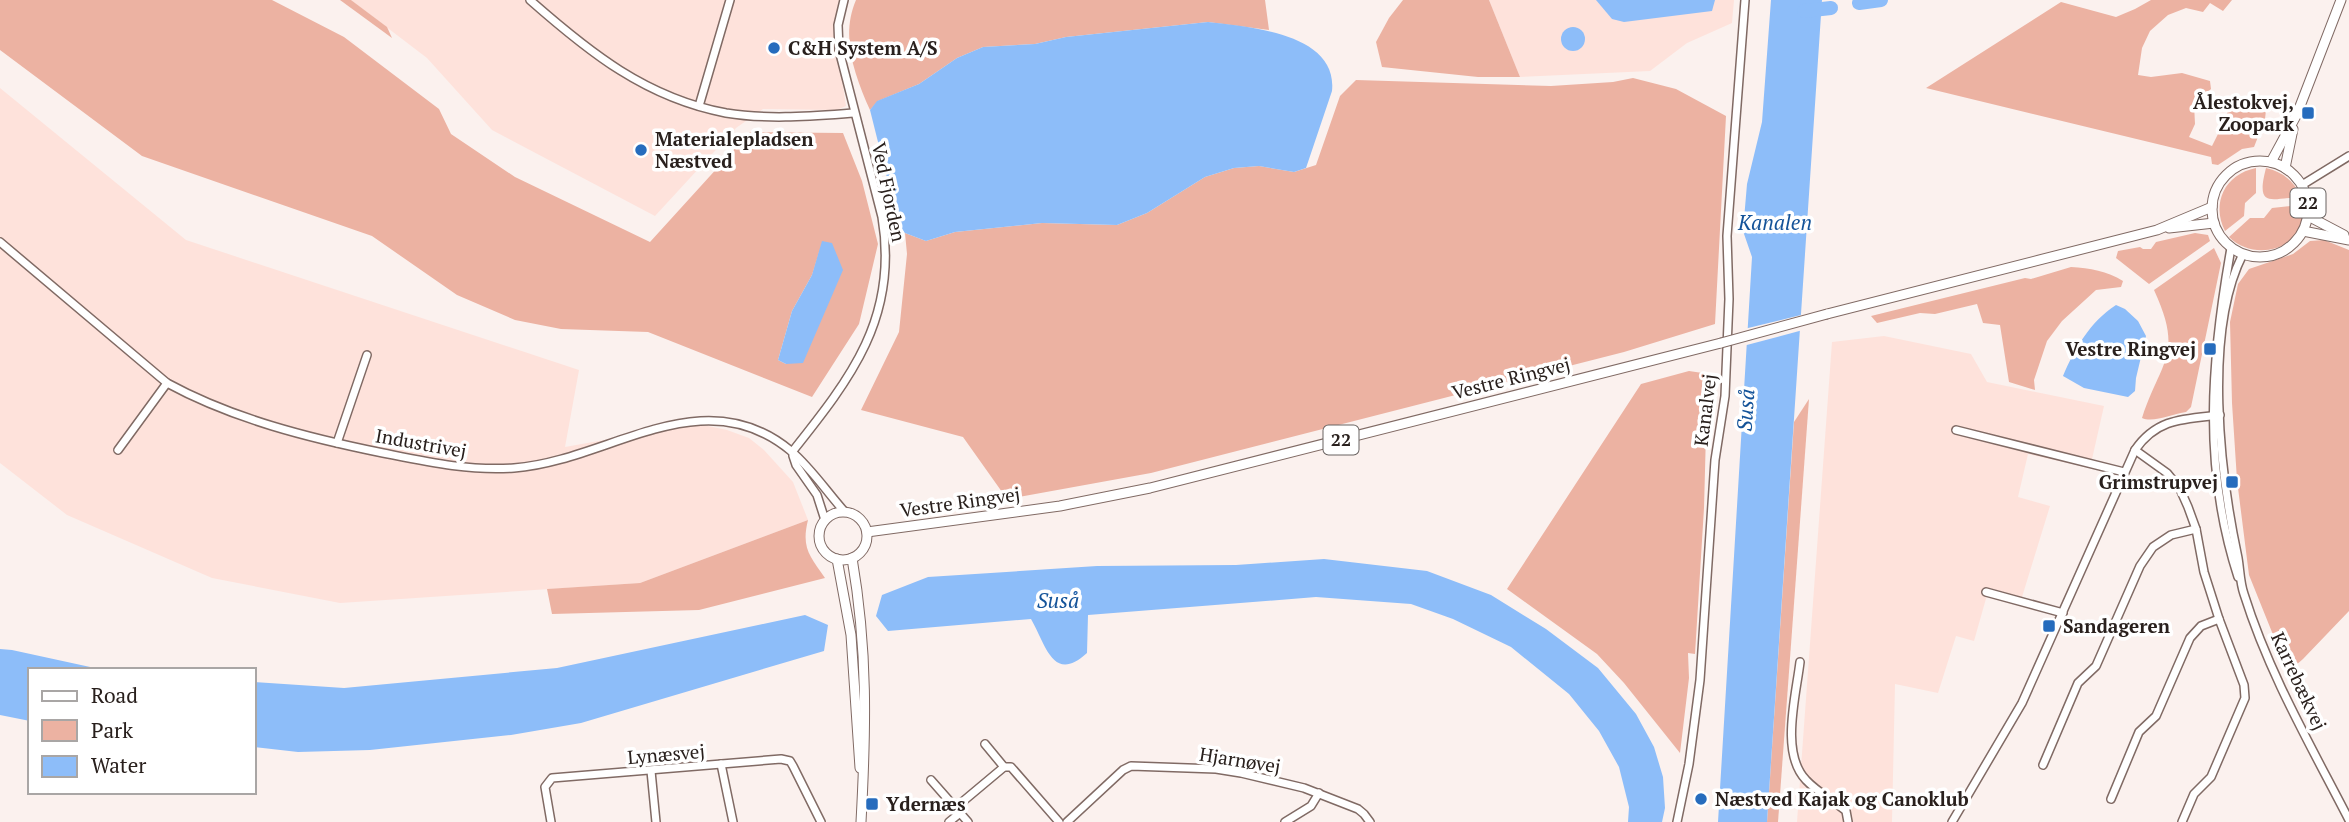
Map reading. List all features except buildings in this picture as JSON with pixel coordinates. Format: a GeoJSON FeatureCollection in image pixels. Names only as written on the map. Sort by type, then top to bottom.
{"type":"FeatureCollection","features":[{"type":"Feature","properties":{"kind":"main road"},"geometry":{"type":"LineString","coordinates":[[2243,254],[2231,247],[2218,233],[2214,223],[2212,207],[2217,187],[2231,171],[2250,162],[2271,162],[2297,114],[2341,0]]}},
{"type":"Feature","properties":{"kind":"main road"},"geometry":{"type":"LineString","coordinates":[[2285,168],[2297,114]]}},
{"type":"Feature","properties":{"kind":"main road","name":"22"},"geometry":{"type":"LineString","coordinates":[[2243,254],[2252,257],[2273,256],[2291,246],[2303,231],[2308,216],[2302,185],[2285,168],[2271,162]]}},
{"type":"Feature","properties":{"kind":"main road","name":"Vestre Ringvej"},"geometry":{"type":"LineString","coordinates":[[2157,230],[2212,207]]}},
{"type":"Feature","properties":{"kind":"main road","name":"22"},"geometry":{"type":"LineString","coordinates":[[2308,216],[2349,238]]}},
{"type":"Feature","properties":{"kind":"main road","name":"Vestre Ringvej"},"geometry":{"type":"LineString","coordinates":[[867,532],[1060,506],[1150,488],[2157,230],[2214,223]]}},
{"type":"Feature","properties":{"kind":"main road","name":"22"},"geometry":{"type":"LineString","coordinates":[[2303,231],[2349,238]]}},
{"type":"Feature","properties":{"kind":"main road"},"geometry":{"type":"LineString","coordinates":[[837,512],[850,512],[862,520],[867,532],[862,551],[852,558],[837,559],[829,556],[820,543],[819,534],[825,520],[837,512]]}},
{"type":"Feature","properties":{"kind":"main road"},"geometry":{"type":"LineString","coordinates":[[852,558],[864,639],[866,753],[861,817]]}},
{"type":"Feature","properties":{"kind":"main road"},"geometry":{"type":"LineString","coordinates":[[837,559],[851,635],[861,817]]}},
{"type":"Feature","properties":{"kind":"street"},"geometry":{"type":"LineString","coordinates":[[530,0],[611,67],[669,96],[727,113],[788,117],[854,113]]}},
{"type":"Feature","properties":{"kind":"street"},"geometry":{"type":"LineString","coordinates":[[699,106],[730,0]]}},
{"type":"Feature","properties":{"kind":"street","name":"Ved Fjorden"},"geometry":{"type":"LineString","coordinates":[[792,452],[836,397],[853,369],[868,341],[879,310],[885,281],[882,217],[839,50],[838,25],[844,0]]}},
{"type":"Feature","properties":{"kind":"street","name":"Kanalvej"},"geometry":{"type":"LineString","coordinates":[[1677,822],[1689,764],[1700,680],[1715,460],[1725,396],[1729,299],[1727,236],[1745,0]]}},
{"type":"Feature","properties":{"kind":"street"},"geometry":{"type":"LineString","coordinates":[[2302,185],[2349,156]]}},
{"type":"Feature","properties":{"kind":"street","name":"Industrivej"},"geometry":{"type":"LineString","coordinates":[[0,242],[167,383],[197,399],[253,420],[337,443],[455,468],[515,468],[572,458],[667,424],[700,420],[745,426],[766,435],[792,452],[844,511]]}},
{"type":"Feature","properties":{"kind":"street","name":"Karrebækvej"},"geometry":{"type":"LineString","coordinates":[[2231,247],[2215,349],[2216,469],[2226,532],[2243,591],[2280,685],[2349,820]]}},
{"type":"Feature","properties":{"kind":"street","name":"Karrebækvej"},"geometry":{"type":"LineString","coordinates":[[2243,254],[2231,283],[2224,319],[2216,416],[2243,591]]}},
{"type":"Feature","properties":{"kind":"street"},"geometry":{"type":"LineString","coordinates":[[337,443],[368,355]]}},
{"type":"Feature","properties":{"kind":"street"},"geometry":{"type":"LineString","coordinates":[[118,450],[167,383]]}},
{"type":"Feature","properties":{"kind":"street"},"geometry":{"type":"LineString","coordinates":[[1952,822],[2022,703],[2135,450],[2144,437],[2164,425],[2181,419],[2216,416]]}},
{"type":"Feature","properties":{"kind":"street"},"geometry":{"type":"LineString","coordinates":[[1956,430],[2124,472]]}},
{"type":"Feature","properties":{"kind":"street"},"geometry":{"type":"LineString","coordinates":[[2135,450],[2167,473],[2180,489],[2196,529],[2204,572],[2219,619],[2245,685],[2245,698],[2211,777],[2194,794],[2182,822]]}},
{"type":"Feature","properties":{"kind":"street"},"geometry":{"type":"LineString","coordinates":[[792,452],[796,466],[817,495],[825,520]]}},
{"type":"Feature","properties":{"kind":"street"},"geometry":{"type":"LineString","coordinates":[[2043,765],[2078,683],[2096,666],[2140,566],[2154,547],[2171,535],[2196,529]]}},
{"type":"Feature","properties":{"kind":"street"},"geometry":{"type":"LineString","coordinates":[[1986,592],[2063,612]]}},
{"type":"Feature","properties":{"kind":"street"},"geometry":{"type":"LineString","coordinates":[[2111,799],[2138,732],[2156,716],[2190,638],[2202,626],[2219,619]]}},
{"type":"Feature","properties":{"kind":"street"},"geometry":{"type":"LineString","coordinates":[[1800,662],[1791,744],[1795,764],[1806,780],[1846,811],[1847,822]]}},
{"type":"Feature","properties":{"kind":"street"},"geometry":{"type":"LineString","coordinates":[[985,744],[1004,767]]}},
{"type":"Feature","properties":{"kind":"street","name":"Lynæsvej"},"geometry":{"type":"LineString","coordinates":[[551,822],[545,787],[552,778],[781,759],[790,761],[821,822]]}},
{"type":"Feature","properties":{"kind":"street"},"geometry":{"type":"LineString","coordinates":[[721,764],[733,822]]}},
{"type":"Feature","properties":{"kind":"street","name":"Hjarnøvej"},"geometry":{"type":"LineString","coordinates":[[1067,822],[1122,770],[1131,766],[1216,769],[1304,788],[1358,809],[1370,822]]}},
{"type":"Feature","properties":{"kind":"street"},"geometry":{"type":"LineString","coordinates":[[949,822],[1004,767],[1011,767],[1059,822]]}},
{"type":"Feature","properties":{"kind":"street"},"geometry":{"type":"LineString","coordinates":[[651,771],[656,822]]}},
{"type":"Feature","properties":{"kind":"street"},"geometry":{"type":"LineString","coordinates":[[931,779],[968,822]]}},
{"type":"Feature","properties":{"kind":"street"},"geometry":{"type":"LineString","coordinates":[[1286,822],[1311,806],[1319,793]]}},
{"type":"Feature","properties":{"kind":"shaded area"},"geometry":{"type":"Polygon","coordinates":[[[351,0],[839,0],[834,26],[835,51],[846,106],[837,110],[763,109],[736,128],[655,216],[492,130],[427,58],[351,0]]]}},
{"type":"Feature","properties":{"kind":"shaded area"},"geometry":{"type":"Polygon","coordinates":[[[1489,0],[1734,0],[1732,23],[1687,43],[1650,71],[1520,77],[1489,0]]]}},
{"type":"Feature","properties":{"kind":"shaded area"},"geometry":{"type":"Polygon","coordinates":[[[0,88],[186,240],[579,370],[565,447],[682,426],[708,426],[727,430],[749,438],[764,450],[793,482],[808,520],[640,583],[340,603],[212,578],[67,515],[0,463],[0,88]]]}},
{"type":"Feature","properties":{"kind":"shaded area"},"geometry":{"type":"Polygon","coordinates":[[[1884,336],[1971,354],[1987,382],[2104,406],[2090,468],[2028,454],[2018,497],[2050,506],[2022,597],[1989,588],[1974,641],[1956,636],[1938,693],[1895,684],[1892,822],[1797,822],[1832,342],[1884,336]]]}},
{"type":"Feature","properties":{"kind":"green space"},"geometry":{"type":"Polygon","coordinates":[[[0,0],[272,0],[344,37],[439,109],[451,134],[515,177],[650,242],[750,132],[843,133],[862,181],[878,244],[859,324],[812,397],[648,332],[561,329],[515,320],[457,295],[372,236],[142,156],[0,50],[0,0]],[[822,242],[812,275],[792,311],[778,360],[786,364],[822,242]]]}},
{"type":"Feature","properties":{"kind":"green space"},"geometry":{"type":"Polygon","coordinates":[[[340,0],[351,0],[387,27],[392,38],[340,0]]]}},
{"type":"Feature","properties":{"kind":"green space"},"geometry":{"type":"Polygon","coordinates":[[[856,0],[1265,0],[1269,30],[1208,22],[1066,37],[1035,44],[983,47],[957,58],[919,84],[878,101],[870,110],[859,84],[849,42],[851,14],[856,0]]]}},
{"type":"Feature","properties":{"kind":"green space"},"geometry":{"type":"Polygon","coordinates":[[[1403,0],[1489,0],[1520,77],[1478,77],[1382,67],[1376,42],[1403,0]]]}},
{"type":"Feature","properties":{"kind":"green space"},"geometry":{"type":"Polygon","coordinates":[[[2151,0],[2232,0],[2223,11],[2210,3],[2203,12],[2186,8],[2168,15],[2150,31],[2142,48],[2138,75],[2151,77],[2182,73],[2210,81],[2211,89],[2194,104],[2195,124],[2189,137],[2212,146],[2233,97],[2266,110],[2254,147],[2242,149],[2218,165],[2212,164],[2211,157],[1926,88],[2061,2],[2116,17],[2151,0]]]}},
{"type":"Feature","properties":{"kind":"green space"},"geometry":{"type":"Polygon","coordinates":[[[1633,78],[1676,89],[1726,116],[1715,324],[1624,352],[1151,473],[1007,499],[963,437],[861,410],[899,332],[907,254],[905,233],[926,241],[955,232],[1042,223],[1117,225],[1147,213],[1205,177],[1234,168],[1259,166],[1294,172],[1316,165],[1340,96],[1356,80],[1551,86],[1633,78]]]}},
{"type":"Feature","properties":{"kind":"green space"},"geometry":{"type":"Polygon","coordinates":[[[2256,168],[2256,193],[2245,203],[2244,216],[2225,231],[2220,210],[2224,191],[2236,176],[2256,168]]]}},
{"type":"Feature","properties":{"kind":"green space"},"geometry":{"type":"Polygon","coordinates":[[[2266,168],[2287,178],[2301,197],[2269,199],[2265,196],[2263,181],[2266,168]]]}},
{"type":"Feature","properties":{"kind":"green space"},"geometry":{"type":"Polygon","coordinates":[[[2301,205],[2303,219],[2299,231],[2291,240],[2280,246],[2268,250],[2254,250],[2241,246],[2229,237],[2250,218],[2264,218],[2272,208],[2301,205]]]}},
{"type":"Feature","properties":{"kind":"green space"},"geometry":{"type":"Polygon","coordinates":[[[2195,233],[2208,235],[2210,241],[2149,284],[2116,258],[2118,251],[2140,247],[2151,249],[2156,242],[2195,233]]]}},
{"type":"Feature","properties":{"kind":"green space"},"geometry":{"type":"Polygon","coordinates":[[[2324,240],[2349,250],[2349,611],[2288,672],[2249,575],[2237,480],[2230,322],[2238,284],[2249,269],[2293,254],[2310,241],[2324,240]]]}},
{"type":"Feature","properties":{"kind":"green space"},"geometry":{"type":"Polygon","coordinates":[[[2214,248],[2221,263],[2191,407],[2186,412],[2163,418],[2142,418],[2162,369],[2168,344],[2163,312],[2154,290],[2214,248]]]}},
{"type":"Feature","properties":{"kind":"green space"},"geometry":{"type":"Polygon","coordinates":[[[2071,267],[2098,271],[2123,281],[2121,287],[2096,290],[2062,321],[2047,341],[2034,380],[2035,390],[2009,382],[2000,325],[1983,323],[1977,304],[1877,323],[1871,316],[2025,278],[2031,279],[2071,267]]]}},
{"type":"Feature","properties":{"kind":"green space"},"geometry":{"type":"Polygon","coordinates":[[[1689,371],[1716,375],[1706,433],[1695,654],[1688,653],[1689,678],[1680,753],[1597,654],[1507,589],[1641,384],[1689,371]]]}},
{"type":"Feature","properties":{"kind":"green space"},"geometry":{"type":"Polygon","coordinates":[[[1809,399],[1778,822],[1767,822],[1794,422],[1809,399]]]}},
{"type":"Feature","properties":{"kind":"green space"},"geometry":{"type":"Polygon","coordinates":[[[808,520],[806,545],[825,578],[699,610],[552,614],[547,589],[640,583],[808,520]]]}},
{"type":"Feature","properties":{"kind":"water"},"geometry":{"type":"Polygon","coordinates":[[[1596,0],[1715,0],[1712,11],[1624,22],[1612,19],[1596,0]]]}},
{"type":"Feature","properties":{"kind":"water","name":"Kanalen"},"geometry":{"type":"Polygon","coordinates":[[[1771,0],[1822,0],[1767,822],[1718,822],[1752,257],[1743,231],[1747,184],[1762,122],[1771,0]]]}},
{"type":"Feature","properties":{"kind":"water"},"geometry":{"type":"Polygon","coordinates":[[[1208,22],[1288,37],[1321,56],[1330,72],[1332,91],[1306,168],[1294,172],[1259,166],[1234,168],[1205,177],[1147,213],[1117,225],[1042,223],[955,232],[926,241],[905,233],[899,226],[870,110],[877,101],[919,84],[957,58],[983,47],[1035,44],[1066,37],[1208,22]]]}},
{"type":"Feature","properties":{"kind":"water"},"geometry":{"type":"Polygon","coordinates":[[[1573,27],[1582,30],[1585,39],[1582,48],[1573,51],[1564,48],[1561,39],[1564,30],[1573,27]]]}},
{"type":"Feature","properties":{"kind":"water"},"geometry":{"type":"Polygon","coordinates":[[[822,241],[832,243],[843,270],[803,363],[786,364],[778,360],[792,311],[812,275],[822,241]]]}},
{"type":"Feature","properties":{"kind":"water"},"geometry":{"type":"Polygon","coordinates":[[[2116,305],[2138,321],[2146,336],[2135,391],[2128,397],[2084,388],[2063,376],[2084,336],[2098,319],[2116,305]]]}},
{"type":"Feature","properties":{"kind":"water","name":"Suså"},"geometry":{"type":"Polygon","coordinates":[[[1324,559],[1427,571],[1491,595],[1546,629],[1598,668],[1636,714],[1654,747],[1663,777],[1665,808],[1662,822],[1628,822],[1629,807],[1619,767],[1599,731],[1569,694],[1511,647],[1453,619],[1411,604],[1316,597],[1088,615],[1087,653],[1075,662],[1066,664],[1058,663],[1052,657],[1031,619],[888,631],[876,616],[882,595],[928,577],[1097,566],[1236,565],[1324,559]]]}},
{"type":"Feature","properties":{"kind":"water"},"geometry":{"type":"Polygon","coordinates":[[[805,615],[828,625],[824,651],[581,723],[511,735],[370,750],[298,752],[256,747],[256,682],[344,688],[557,668],[805,615]]]}},
{"type":"Feature","properties":{"kind":"water"},"geometry":{"type":"Polygon","coordinates":[[[0,649],[95,668],[28,668],[28,721],[0,715],[0,649]]]}},
{"type":"Feature","properties":{"kind":"pier"},"geometry":{"type":"Polygon","coordinates":[[[1805,314],[1803,330],[1743,346],[1744,329],[1805,314]]]}},
{"type":"Feature","properties":{"kind":"waterway"},"geometry":{"type":"LineString","coordinates":[[1859,3],[1881,0]]}},
{"type":"Feature","properties":{"kind":"waterway"},"geometry":{"type":"LineString","coordinates":[[1804,11],[1831,8]]}},
{"type":"Feature","properties":{"kind":"place","name":"C&H System A/S"},"geometry":{"type":"Point","coordinates":[774,48]}},
{"type":"Feature","properties":{"kind":"place","name":"Ålestokvej, Zoopark"},"geometry":{"type":"Point","coordinates":[2308,113]}},
{"type":"Feature","properties":{"kind":"place","name":"Materialepladsen Næstved"},"geometry":{"type":"Point","coordinates":[641,150]}},
{"type":"Feature","properties":{"kind":"place","name":"Vestre Ringvej"},"geometry":{"type":"Point","coordinates":[2210,349]}},
{"type":"Feature","properties":{"kind":"place","name":"Grimstrupvej"},"geometry":{"type":"Point","coordinates":[2232,482]}},
{"type":"Feature","properties":{"kind":"place","name":"Sandageren"},"geometry":{"type":"Point","coordinates":[2049,626]}},
{"type":"Feature","properties":{"kind":"place","name":"Næstved Kajak og Canoklub"},"geometry":{"type":"Point","coordinates":[1701,799]}},
{"type":"Feature","properties":{"kind":"place","name":"Ydernæs"},"geometry":{"type":"Point","coordinates":[872,804]}}]}
